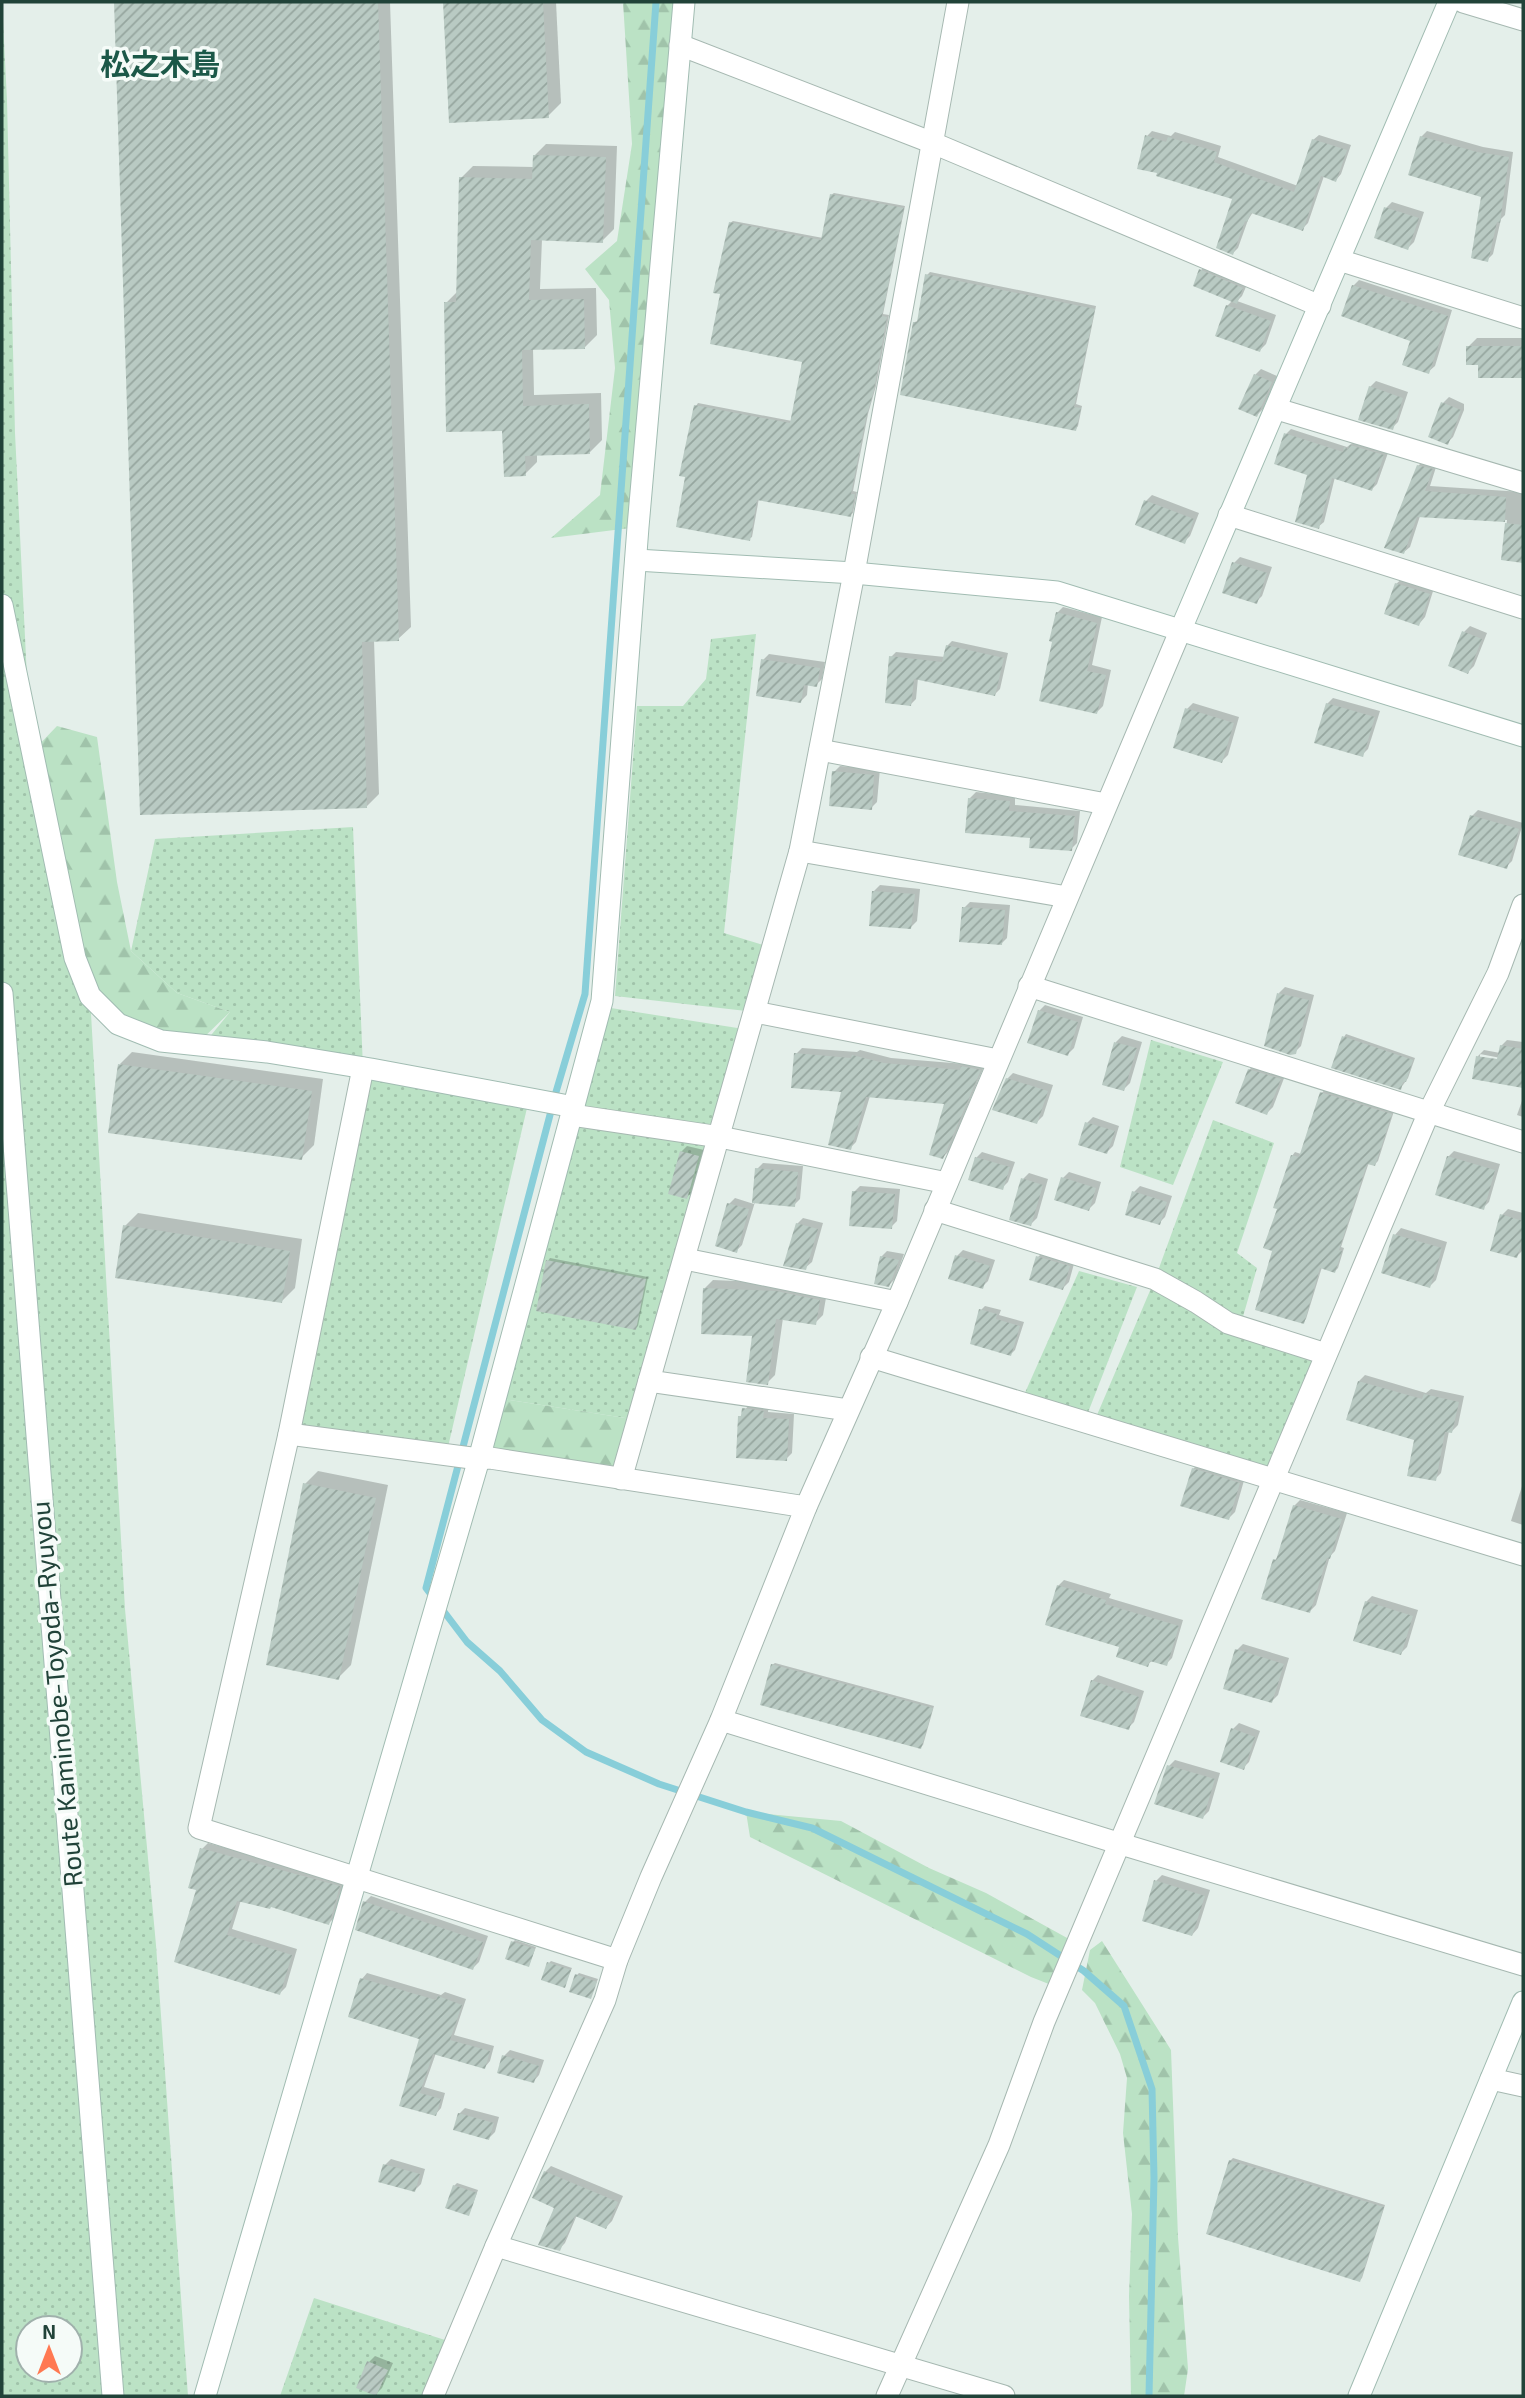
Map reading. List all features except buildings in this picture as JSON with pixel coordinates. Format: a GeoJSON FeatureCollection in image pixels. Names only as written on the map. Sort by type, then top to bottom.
{"type":"FeatureCollection","features":[{"type":"Feature","properties":{"kind":"street"},"geometry":{"type":"LineString","coordinates":[[205,2396],[479,1460],[602,1001],[636,560],[684,2]]}},
{"type":"Feature","properties":{"kind":"street"},"geometry":{"type":"LineString","coordinates":[[621,1479],[800,851],[854,573],[958,2]]}},
{"type":"Feature","properties":{"kind":"street"},"geometry":{"type":"LineString","coordinates":[[433,2396],[605,2000],[617,1960],[651,1877],[722,1720],[806,1507],[897,1302],[1106,804],[1450,2]]}},
{"type":"Feature","properties":{"kind":"street"},"geometry":{"type":"LineString","coordinates":[[1463,2],[1523,20]]}},
{"type":"Feature","properties":{"kind":"street"},"geometry":{"type":"LineString","coordinates":[[680,45],[933,143],[1320,306]]}},
{"type":"Feature","properties":{"kind":"street"},"geometry":{"type":"LineString","coordinates":[[1339,260],[1523,318]]}},
{"type":"Feature","properties":{"kind":"street"},"geometry":{"type":"LineString","coordinates":[[1277,409],[1523,483]]}},
{"type":"Feature","properties":{"kind":"street"},"geometry":{"type":"LineString","coordinates":[[1230,515],[1523,608]]}},
{"type":"Feature","properties":{"kind":"street"},"geometry":{"type":"LineString","coordinates":[[636,560],[854,573],[1057,592],[1523,736]]}},
{"type":"Feature","properties":{"kind":"street"},"geometry":{"type":"LineString","coordinates":[[2,605],[75,958],[90,996],[118,1024],[162,1041],[267,1052],[363,1068],[947,1183]]}},
{"type":"Feature","properties":{"kind":"street"},"geometry":{"type":"LineString","coordinates":[[820,750],[1106,804]]}},
{"type":"Feature","properties":{"kind":"street"},"geometry":{"type":"LineString","coordinates":[[800,851],[1067,897]]}},
{"type":"Feature","properties":{"kind":"street"},"geometry":{"type":"LineString","coordinates":[[887,2396],[999,2145],[1044,2022],[1429,1112],[1498,973],[1523,905]]}},
{"type":"Feature","properties":{"kind":"street"},"geometry":{"type":"LineString","coordinates":[[1029,986],[1523,1142]]}},
{"type":"Feature","properties":{"kind":"street","name":"Route Kaminobe-Toyoda-Ryuyou"},"geometry":{"type":"LineString","coordinates":[[2,993],[113,2396]]}},
{"type":"Feature","properties":{"kind":"street"},"geometry":{"type":"LineString","coordinates":[[755,1012],[998,1060]]}},
{"type":"Feature","properties":{"kind":"street"},"geometry":{"type":"LineString","coordinates":[[363,1068],[289,1434],[199,1828],[617,1960]]}},
{"type":"Feature","properties":{"kind":"street"},"geometry":{"type":"LineString","coordinates":[[935,1210],[1155,1279],[1228,1323],[1326,1354]]}},
{"type":"Feature","properties":{"kind":"street"},"geometry":{"type":"LineString","coordinates":[[685,1259],[897,1302]]}},
{"type":"Feature","properties":{"kind":"street"},"geometry":{"type":"LineString","coordinates":[[871,1357],[1523,1555]]}},
{"type":"Feature","properties":{"kind":"street"},"geometry":{"type":"LineString","coordinates":[[649,1381],[848,1410]]}},
{"type":"Feature","properties":{"kind":"street"},"geometry":{"type":"LineString","coordinates":[[289,1434],[479,1460],[490,1458],[806,1507]]}},
{"type":"Feature","properties":{"kind":"street"},"geometry":{"type":"LineString","coordinates":[[722,1720],[1523,1965]]}},
{"type":"Feature","properties":{"kind":"street"},"geometry":{"type":"LineString","coordinates":[[1359,2396],[1523,2002]]}},
{"type":"Feature","properties":{"kind":"street"},"geometry":{"type":"LineString","coordinates":[[1491,2079],[1523,2086]]}},
{"type":"Feature","properties":{"kind":"street"},"geometry":{"type":"LineString","coordinates":[[496,2246],[1004,2396]]}},
{"type":"Feature","properties":{"kind":"green space"},"geometry":{"type":"Polygon","coordinates":[[[2,2],[15,433],[30,739],[90,996],[125,1609],[156,1945],[188,2396],[2,2396],[2,2]]]}},
{"type":"Feature","properties":{"kind":"green space"},"geometry":{"type":"Polygon","coordinates":[[[623,2],[683,2],[638,527],[551,538],[600,495],[615,368],[609,300],[585,269],[617,241],[632,144],[623,2]]]}},
{"type":"Feature","properties":{"kind":"green space"},"geometry":{"type":"Polygon","coordinates":[[[756,634],[724,933],[773,948],[755,1012],[615,996],[637,706],[683,706],[706,679],[711,639],[756,634]]]}},
{"type":"Feature","properties":{"kind":"green space"},"geometry":{"type":"Polygon","coordinates":[[[57,726],[97,737],[117,882],[131,951],[177,993],[230,1012],[196,1045],[118,1024],[75,958],[33,751],[57,726]]]}},
{"type":"Feature","properties":{"kind":"green space"},"geometry":{"type":"Polygon","coordinates":[[[353,827],[363,1068],[203,1045],[230,1012],[177,993],[131,951],[155,839],[353,827]]]}},
{"type":"Feature","properties":{"kind":"green space"},"geometry":{"type":"Polygon","coordinates":[[[611,1008],[750,1030],[638,1420],[496,1398],[572,1115],[611,1008]]]}},
{"type":"Feature","properties":{"kind":"green space"},"geometry":{"type":"Polygon","coordinates":[[[1151,1040],[1223,1062],[1173,1185],[1120,1167],[1151,1040]]]}},
{"type":"Feature","properties":{"kind":"green space"},"geometry":{"type":"Polygon","coordinates":[[[371,1069],[527,1108],[448,1447],[291,1425],[371,1069]]]}},
{"type":"Feature","properties":{"kind":"green space"},"geometry":{"type":"Polygon","coordinates":[[[1213,1120],[1274,1143],[1237,1253],[1257,1268],[1240,1327],[1326,1354],[1276,1472],[1097,1415],[1155,1279],[1213,1120]]]}},
{"type":"Feature","properties":{"kind":"green space"},"geometry":{"type":"Polygon","coordinates":[[[1079,1271],[1137,1287],[1087,1415],[1024,1395],[1079,1271]]]}},
{"type":"Feature","properties":{"kind":"green space"},"geometry":{"type":"Polygon","coordinates":[[[496,1398],[638,1420],[621,1479],[482,1451],[496,1398]]]}},
{"type":"Feature","properties":{"kind":"green space"},"geometry":{"type":"Polygon","coordinates":[[[746,1812],[841,1821],[929,1868],[986,1893],[1078,1944],[1059,1988],[1031,1977],[750,1837],[746,1812]]]}},
{"type":"Feature","properties":{"kind":"green space"},"geometry":{"type":"Polygon","coordinates":[[[1102,1941],[1171,2050],[1178,2237],[1188,2369],[1184,2396],[1131,2396],[1129,2296],[1132,2214],[1123,2133],[1127,2078],[1120,2054],[1095,2003],[1082,1990],[1090,1950],[1102,1941]]]}},
{"type":"Feature","properties":{"kind":"green space"},"geometry":{"type":"Polygon","coordinates":[[[314,2298],[445,2340],[425,2396],[280,2396],[314,2298]]]}},
{"type":"Feature","properties":{"kind":"waterway"},"geometry":{"type":"LineString","coordinates":[[656,2],[585,994],[556,1092],[426,1588],[467,1642],[500,1671],[542,1720],[586,1752],[659,1784],[746,1812],[812,1828],[1027,1934],[1084,1971],[1124,2006],[1152,2089],[1154,2178],[1149,2396]]}},
{"type":"Feature","properties":{"kind":"district","name":"松之木島"},"geometry":{"type":"Point","coordinates":[160,65]}}]}
